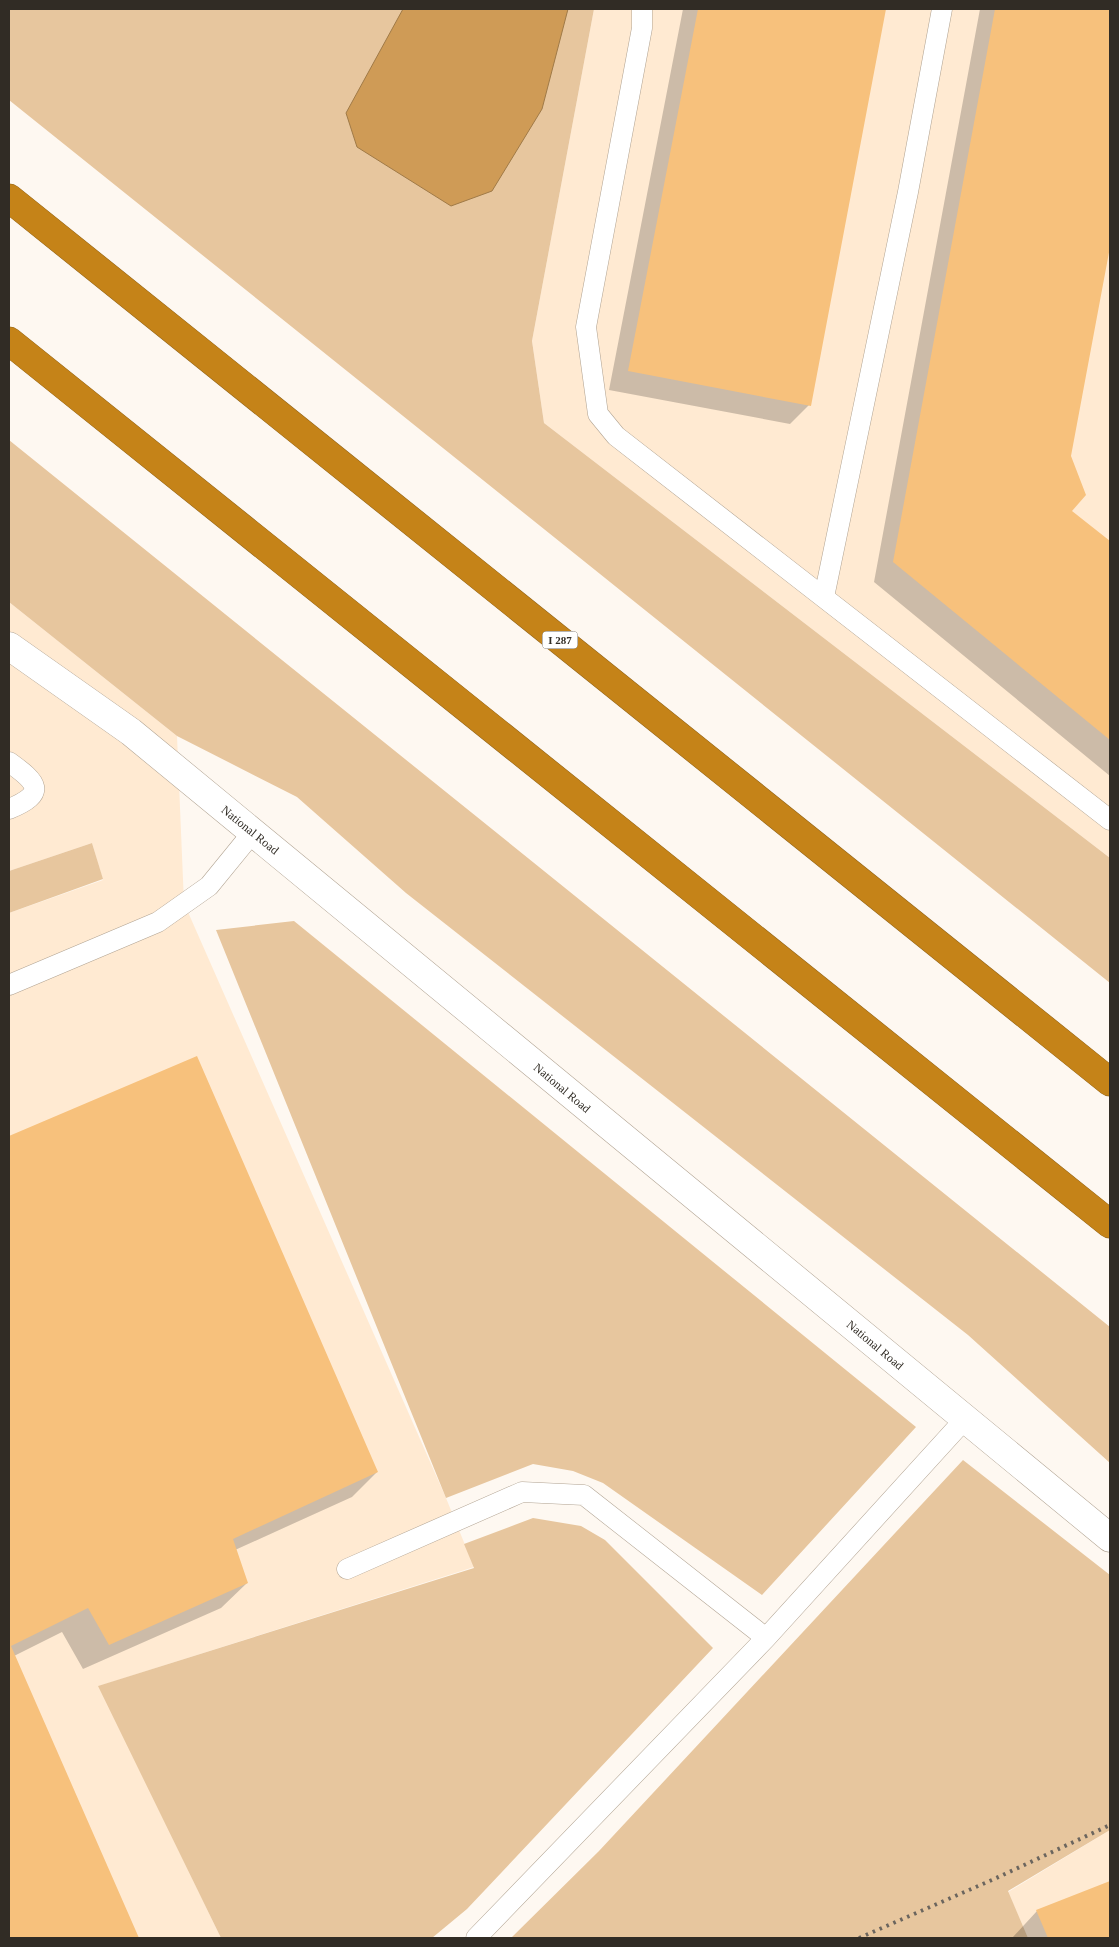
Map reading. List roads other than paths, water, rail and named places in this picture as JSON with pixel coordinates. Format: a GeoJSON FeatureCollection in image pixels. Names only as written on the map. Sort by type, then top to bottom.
{"type":"FeatureCollection","features":[{"type":"Feature","properties":{"kind":"highway","name":"I 287"},"geometry":{"type":"LineString","coordinates":[[9,198],[1110,1082]]}},
{"type":"Feature","properties":{"kind":"highway"},"geometry":{"type":"LineString","coordinates":[[9,341],[1110,1224]]}},
{"type":"Feature","properties":{"kind":"street","name":"National Road"},"geometry":{"type":"LineString","coordinates":[[9,646],[131,732],[1110,1538]]}},
{"type":"Feature","properties":{"kind":"lane"},"geometry":{"type":"LineString","coordinates":[[642,9],[642,28],[586,327],[598,414],[616,436],[1110,820]]}},
{"type":"Feature","properties":{"kind":"lane"},"geometry":{"type":"LineString","coordinates":[[824,598],[908,192],[942,9]]}},
{"type":"Feature","properties":{"kind":"lane"},"geometry":{"type":"LineString","coordinates":[[9,762],[28,776],[34,788],[28,801],[9,809]]}},
{"type":"Feature","properties":{"kind":"lane"},"geometry":{"type":"LineString","coordinates":[[9,985],[158,922],[209,886],[253,832]]}},
{"type":"Feature","properties":{"kind":"lane"},"geometry":{"type":"LineString","coordinates":[[476,1938],[766,1638],[964,1419]]}},
{"type":"Feature","properties":{"kind":"lane"},"geometry":{"type":"LineString","coordinates":[[347,1568],[522,1492],[584,1495],[766,1638]]}},
{"type":"Feature","properties":{"kind":"railway"},"geometry":{"type":"LineString","coordinates":[[859,1938],[992,1880],[1110,1825]]}}]}
